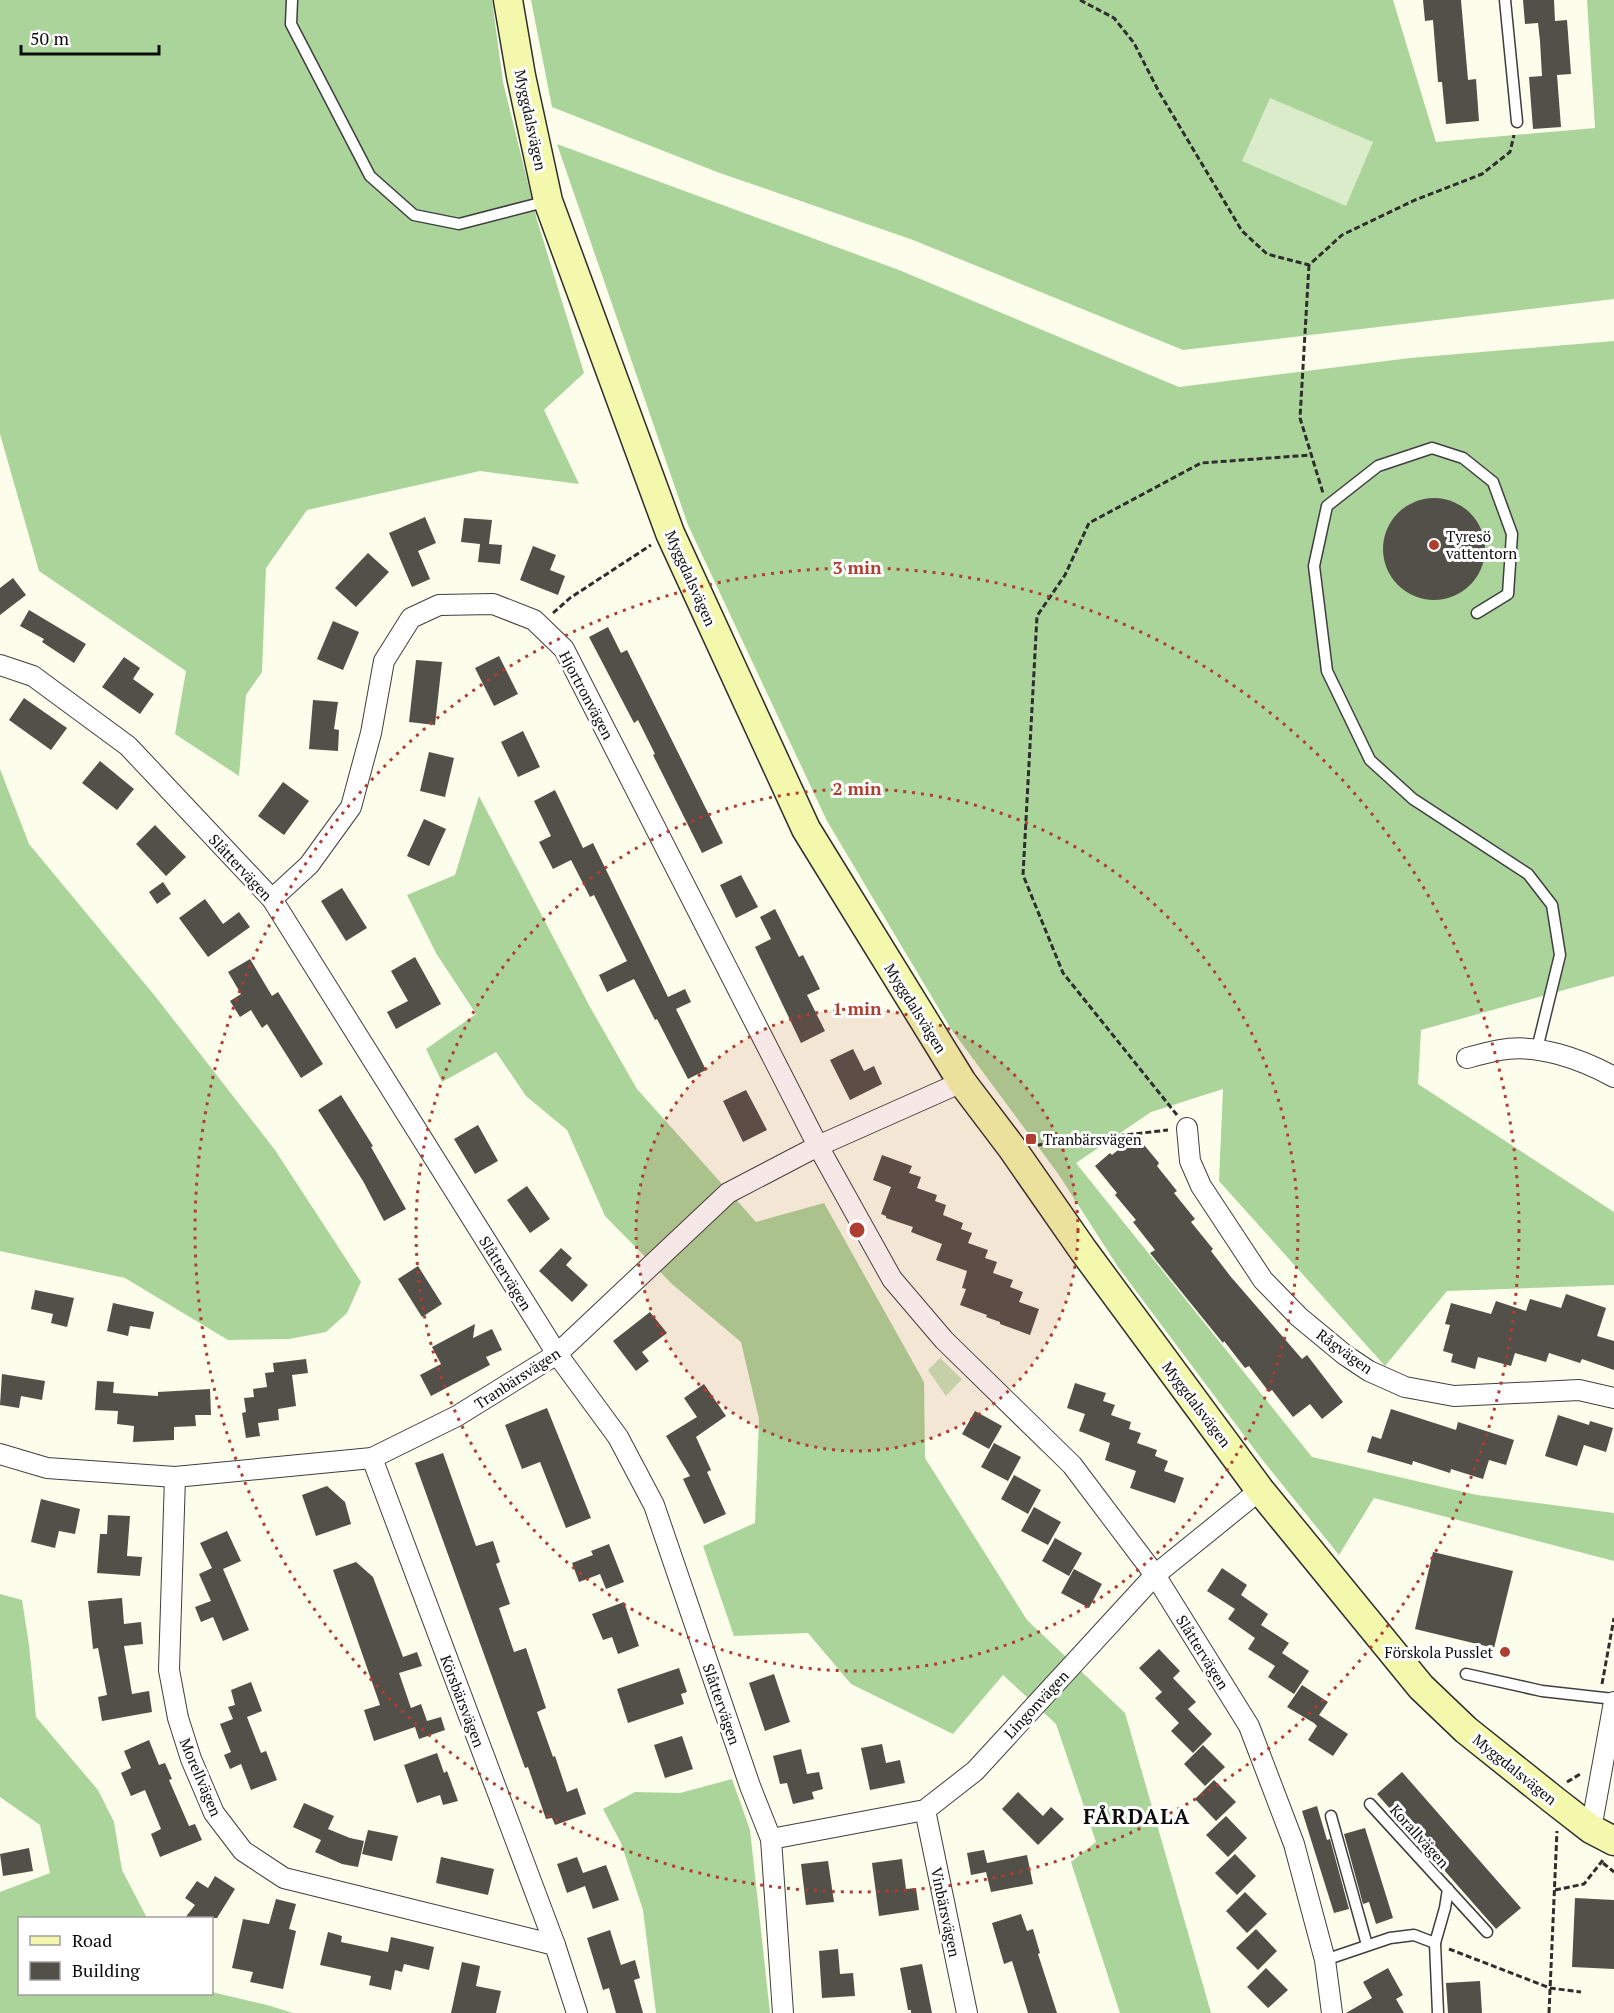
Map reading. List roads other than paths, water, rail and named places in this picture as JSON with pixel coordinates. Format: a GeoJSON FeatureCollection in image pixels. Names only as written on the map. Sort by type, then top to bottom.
{"type":"FeatureCollection","features":[{"type":"Feature","properties":{"kind":"street","name":"Myggdalsvägen"},"geometry":{"type":"LineString","coordinates":[[508,0],[521,76],[548,201],[670,533],[806,829],[962,1082],[1260,1490],[1421,1687],[1466,1730],[1604,1841]]}},
{"type":"Feature","properties":{"kind":"street","name":"Hjortronvägen"},"geometry":{"type":"LineString","coordinates":[[272,899],[309,865],[351,807],[371,733],[384,661],[411,618],[439,605],[493,604],[534,621],[564,649],[818,1146]]}},
{"type":"Feature","properties":{"kind":"street","name":"Slåttervägen"},"geometry":{"type":"LineString","coordinates":[[0,664],[33,676],[128,746],[272,899],[557,1354],[618,1437],[654,1505],[750,1786],[771,1839],[783,2013]]}},
{"type":"Feature","properties":{"kind":"street"},"geometry":{"type":"LineString","coordinates":[[1467,1058],[1501,1049],[1537,1049],[1576,1061],[1614,1077]]}},
{"type":"Feature","properties":{"kind":"street","name":"Tranbärsvägen"},"geometry":{"type":"LineString","coordinates":[[0,1454],[47,1468],[175,1477],[372,1458],[457,1416],[557,1354],[728,1193],[818,1146],[962,1082]]}},
{"type":"Feature","properties":{"kind":"street","name":"Rågvägen"},"geometry":{"type":"LineString","coordinates":[[1187,1128],[1191,1161],[1202,1186],[1263,1280],[1299,1317],[1345,1355],[1369,1371],[1406,1387],[1454,1396],[1579,1390],[1614,1398]]}},
{"type":"Feature","properties":{"kind":"street","name":"Slåttervägen"},"geometry":{"type":"LineString","coordinates":[[818,1146],[892,1279],[944,1340],[1072,1465],[1155,1575],[1249,1726],[1294,1844],[1325,1960],[1332,2013]]}},
{"type":"Feature","properties":{"kind":"street","name":"Körsbärsvägen"},"geometry":{"type":"LineString","coordinates":[[372,1458],[555,1945]]}},
{"type":"Feature","properties":{"kind":"street","name":"Morellvägen"},"geometry":{"type":"LineString","coordinates":[[175,1477],[168,1670],[178,1718],[191,1759],[214,1813],[243,1851],[284,1878],[555,1945]]}},
{"type":"Feature","properties":{"kind":"street","name":"Lingonvägen"},"geometry":{"type":"LineString","coordinates":[[771,1839],[925,1810],[975,1771],[1155,1575],[1260,1490]]}},
{"type":"Feature","properties":{"kind":"street"},"geometry":{"type":"LineString","coordinates":[[1604,1841],[1614,1701]]}},
{"type":"Feature","properties":{"kind":"street","name":"Vinbärsvägen"},"geometry":{"type":"LineString","coordinates":[[925,1810],[968,2013]]}},
{"type":"Feature","properties":{"kind":"street"},"geometry":{"type":"LineString","coordinates":[[555,1945],[576,2013]]}},
{"type":"Feature","properties":{"kind":"lane"},"geometry":{"type":"LineString","coordinates":[[292,0],[291,24],[370,176],[414,215],[459,224],[548,201]]}},
{"type":"Feature","properties":{"kind":"lane"},"geometry":{"type":"LineString","coordinates":[[1505,0],[1517,122]]}},
{"type":"Feature","properties":{"kind":"lane"},"geometry":{"type":"LineString","coordinates":[[1477,613],[1508,594],[1512,534],[1493,482],[1463,458],[1432,448],[1378,466],[1327,506],[1314,566],[1327,671],[1370,760],[1413,799],[1528,874],[1552,905],[1560,955],[1537,1049]]}},
{"type":"Feature","properties":{"kind":"lane"},"geometry":{"type":"LineString","coordinates":[[1466,1674],[1542,1691],[1614,1701]]}},
{"type":"Feature","properties":{"kind":"lane","name":"Korallvägen"},"geometry":{"type":"LineString","coordinates":[[1370,1804],[1487,1932]]}},
{"type":"Feature","properties":{"kind":"lane"},"geometry":{"type":"LineString","coordinates":[[1331,1816],[1367,1945]]}},
{"type":"Feature","properties":{"kind":"lane","name":"Korallvägen"},"geometry":{"type":"LineString","coordinates":[[1438,2013],[1434,1943],[1445,1908],[1448,1889]]}},
{"type":"Feature","properties":{"kind":"lane"},"geometry":{"type":"LineString","coordinates":[[1325,1960],[1390,1938],[1414,1935],[1434,1943]]}},
{"type":"Feature","properties":{"kind":"place","name":"Tyresö vattentorn"},"geometry":{"type":"Point","coordinates":[1434,545]}},
{"type":"Feature","properties":{"kind":"place","name":"Tranbärsvägen"},"geometry":{"type":"Point","coordinates":[1031,1139]}},
{"type":"Feature","properties":{"kind":"place","name":"Förskola Pusslet"},"geometry":{"type":"Point","coordinates":[1505,1652]}},
{"type":"Feature","properties":{"kind":"district","name":"FÅRDALA"},"geometry":{"type":"Point","coordinates":[1137,1816]}}]}
